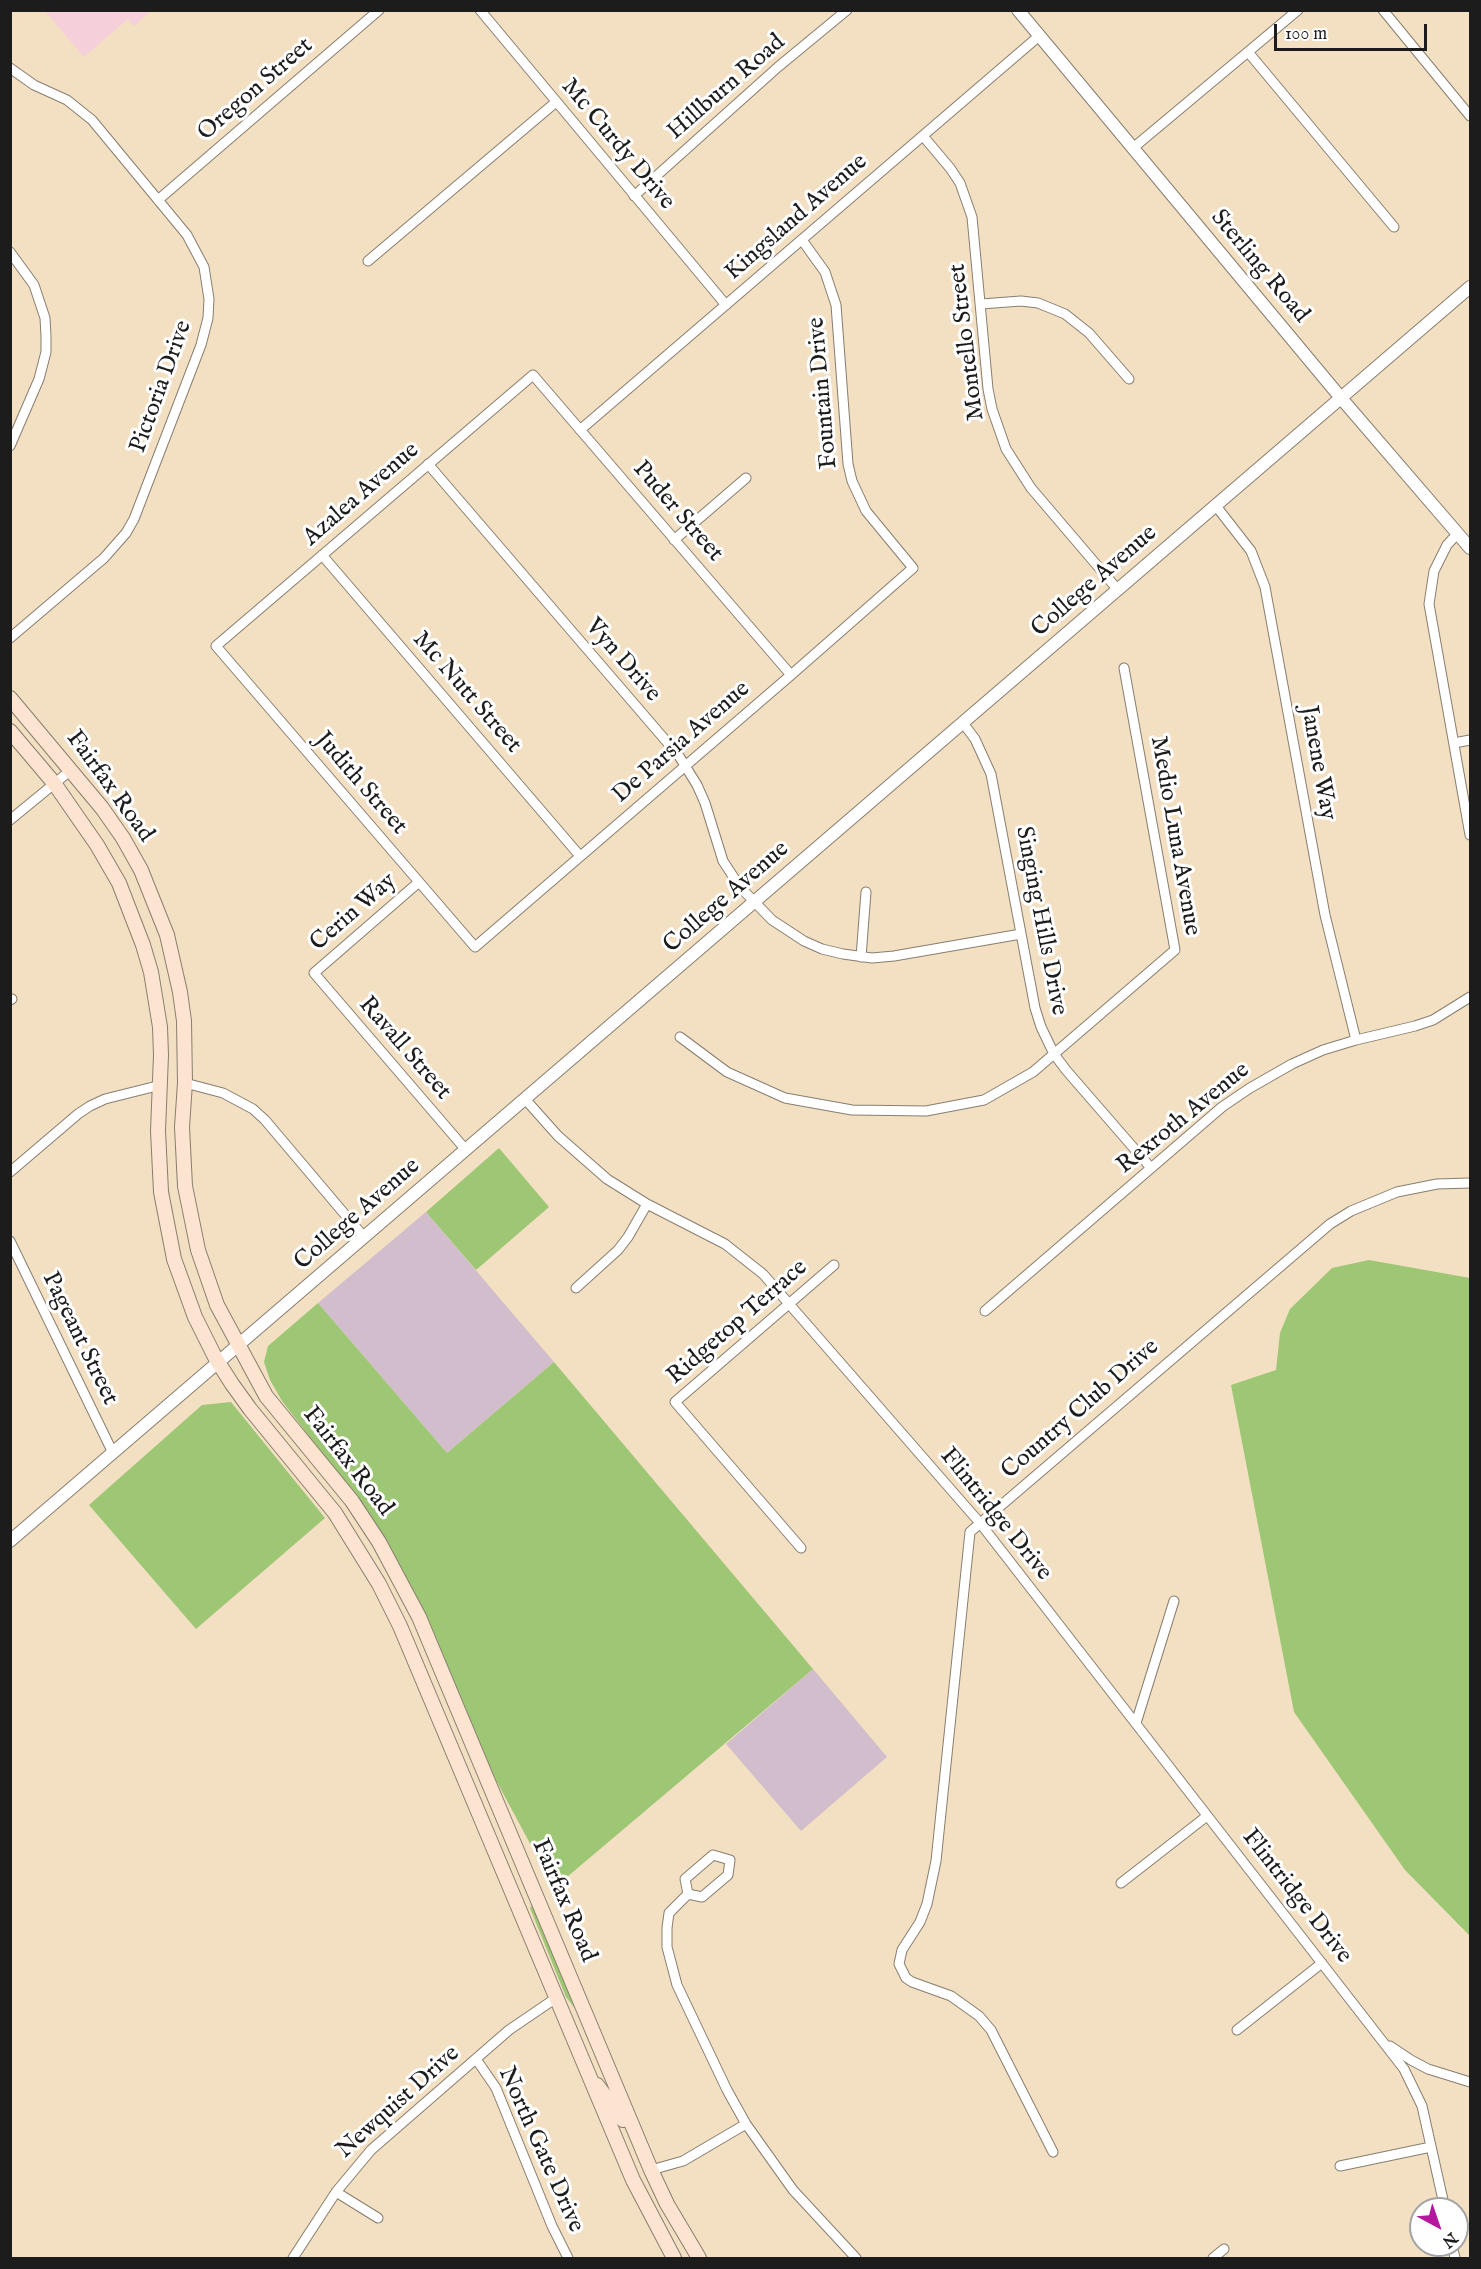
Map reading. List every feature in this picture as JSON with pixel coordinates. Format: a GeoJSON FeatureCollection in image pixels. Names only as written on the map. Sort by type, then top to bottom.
{"type":"FeatureCollection","features":[{"type":"Feature","properties":{"kind":"main road","name":"Fairfax Road"},"geometry":{"type":"LineString","coordinates":[[10,698],[102,808],[123,838],[156,904],[167,935],[180,992],[186,1050],[183,1157],[191,1222],[207,1278],[237,1345],[266,1396],[352,1501],[397,1573],[419,1617],[651,2170],[667,2204],[699,2259]]}},
{"type":"Feature","properties":{"kind":"main road","name":"Fairfax Road"},"geometry":{"type":"LineString","coordinates":[[10,731],[54,783],[104,855],[136,925],[151,972],[161,1055],[158,1162],[167,1230],[183,1288],[218,1362],[250,1409],[335,1513],[379,1584],[400,1626],[633,2180],[674,2259]]}},
{"type":"Feature","properties":{"kind":"main road"},"geometry":{"type":"LineString","coordinates":[[517,1903],[538,1913],[553,1948],[561,1955]]}},
{"type":"Feature","properties":{"kind":"main road"},"geometry":{"type":"LineString","coordinates":[[556,1998],[567,2002],[579,2016],[603,2069],[615,2084]]}},
{"type":"Feature","properties":{"kind":"main road"},"geometry":{"type":"LineString","coordinates":[[590,2077],[608,2097],[621,2117],[644,2169],[651,2170]]}},
{"type":"Feature","properties":{"kind":"street","name":"Oregon Street"},"geometry":{"type":"LineString","coordinates":[[158,200],[379,10]]}},
{"type":"Feature","properties":{"kind":"street","name":"Mc Curdy Drive"},"geometry":{"type":"LineString","coordinates":[[480,10],[726,305]]}},
{"type":"Feature","properties":{"kind":"street","name":"Hillburn Road"},"geometry":{"type":"LineString","coordinates":[[634,196],[778,67],[847,10]]}},
{"type":"Feature","properties":{"kind":"street","name":"Sterling Road"},"geometry":{"type":"LineString","coordinates":[[1018,10],[1341,398],[1470,548]]}},
{"type":"Feature","properties":{"kind":"street"},"geometry":{"type":"LineString","coordinates":[[1133,148],[1298,10]]}},
{"type":"Feature","properties":{"kind":"street"},"geometry":{"type":"LineString","coordinates":[[1383,10],[1470,116]]}},
{"type":"Feature","properties":{"kind":"street","name":"Kingsland Avenue"},"geometry":{"type":"LineString","coordinates":[[580,429],[1039,36]]}},
{"type":"Feature","properties":{"kind":"street"},"geometry":{"type":"LineString","coordinates":[[1248,52],[1394,227]]}},
{"type":"Feature","properties":{"kind":"street","name":"Pictoria Drive"},"geometry":{"type":"LineString","coordinates":[[10,68],[34,85],[67,100],[92,120],[187,235],[204,267],[209,299],[208,318],[201,345],[134,519],[126,533],[104,558],[10,638]]}},
{"type":"Feature","properties":{"kind":"street"},"geometry":{"type":"LineString","coordinates":[[368,261],[556,102]]}},
{"type":"Feature","properties":{"kind":"street","name":"Montello Street"},"geometry":{"type":"LineString","coordinates":[[923,136],[950,168],[967,199],[975,234],[988,389],[995,420],[1006,449],[1031,488],[1118,590]]}},
{"type":"Feature","properties":{"kind":"street","name":"Fountain Drive"},"geometry":{"type":"LineString","coordinates":[[802,240],[825,272],[836,305],[848,464],[852,482],[866,511],[913,568]]}},
{"type":"Feature","properties":{"kind":"street"},"geometry":{"type":"LineString","coordinates":[[10,252],[34,285],[45,318],[46,336],[39,379],[10,446]]}},
{"type":"Feature","properties":{"kind":"street","name":"College Avenue"},"geometry":{"type":"LineString","coordinates":[[10,1541],[1470,287]]}},
{"type":"Feature","properties":{"kind":"street"},"geometry":{"type":"LineString","coordinates":[[981,304],[1021,301],[1038,303],[1065,314],[1089,333],[1129,379]]}},
{"type":"Feature","properties":{"kind":"street","name":"Puder Street"},"geometry":{"type":"LineString","coordinates":[[533,375],[791,675]]}},
{"type":"Feature","properties":{"kind":"street","name":"Azalea Avenue"},"geometry":{"type":"LineString","coordinates":[[216,646],[533,375]]}},
{"type":"Feature","properties":{"kind":"street","name":"Vyn Drive"},"geometry":{"type":"LineString","coordinates":[[428,464],[685,766],[705,803],[723,861],[753,903],[772,920],[804,941],[822,949],[861,957],[894,956],[1021,934]]}},
{"type":"Feature","properties":{"kind":"street"},"geometry":{"type":"LineString","coordinates":[[674,540],[746,478]]}},
{"type":"Feature","properties":{"kind":"street","name":"Janene Way"},"geometry":{"type":"LineString","coordinates":[[1216,506],[1251,551],[1265,587],[1325,915],[1356,1040]]}},
{"type":"Feature","properties":{"kind":"street"},"geometry":{"type":"LineString","coordinates":[[1457,534],[1443,551],[1434,571],[1429,604],[1470,835]]}},
{"type":"Feature","properties":{"kind":"street","name":"Mc Nutt Street"},"geometry":{"type":"LineString","coordinates":[[322,555],[580,856]]}},
{"type":"Feature","properties":{"kind":"street","name":"De Parsia Avenue"},"geometry":{"type":"LineString","coordinates":[[475,947],[913,568]]}},
{"type":"Feature","properties":{"kind":"street","name":"Judith Street"},"geometry":{"type":"LineString","coordinates":[[216,646],[475,947]]}},
{"type":"Feature","properties":{"kind":"street","name":"Medio Luna Avenue"},"geometry":{"type":"LineString","coordinates":[[680,1037],[727,1072],[785,1098],[852,1110],[926,1111],[984,1100],[1033,1072],[1175,950],[1124,668]]}},
{"type":"Feature","properties":{"kind":"street","name":"Singing Hills Drive"},"geometry":{"type":"LineString","coordinates":[[963,723],[975,739],[991,774],[1035,1008],[1041,1027],[1054,1054],[1151,1168]]}},
{"type":"Feature","properties":{"kind":"street"},"geometry":{"type":"LineString","coordinates":[[1454,743],[1470,740]]}},
{"type":"Feature","properties":{"kind":"street"},"geometry":{"type":"LineString","coordinates":[[10,820],[71,770]]}},
{"type":"Feature","properties":{"kind":"street","name":"Cerin Way"},"geometry":{"type":"LineString","coordinates":[[314,973],[419,882]]}},
{"type":"Feature","properties":{"kind":"street"},"geometry":{"type":"LineString","coordinates":[[861,957],[866,892]]}},
{"type":"Feature","properties":{"kind":"street","name":"Ravall Street"},"geometry":{"type":"LineString","coordinates":[[314,973],[466,1150]]}},
{"type":"Feature","properties":{"kind":"street","name":"Rexroth Avenue"},"geometry":{"type":"LineString","coordinates":[[985,1311],[1222,1107],[1250,1088],[1292,1064],[1323,1050],[1433,1020],[1470,997]]}},
{"type":"Feature","properties":{"kind":"street"},"geometry":{"type":"LineString","coordinates":[[185,1083],[223,1093],[253,1109],[265,1120],[364,1237]]}},
{"type":"Feature","properties":{"kind":"street"},"geometry":{"type":"LineString","coordinates":[[10,1172],[90,1106],[114,1096],[161,1085]]}},
{"type":"Feature","properties":{"kind":"street","name":"Flintridge Drive"},"geometry":{"type":"LineString","coordinates":[[525,1099],[558,1136],[607,1179],[647,1204],[726,1244],[763,1274],[980,1523],[1404,2069],[1422,2106],[1441,2197]]}},
{"type":"Feature","properties":{"kind":"street","name":"Country Club Drive"},"geometry":{"type":"LineString","coordinates":[[1053,2152],[991,2030],[965,2004],[934,1988],[912,1982],[901,1971],[899,1957],[920,1922],[927,1904],[936,1861],[969,1532],[1330,1224],[1374,1200],[1397,1192],[1437,1184],[1470,1183]]}},
{"type":"Feature","properties":{"kind":"street"},"geometry":{"type":"LineString","coordinates":[[576,1288],[618,1250],[647,1204]]}},
{"type":"Feature","properties":{"kind":"street","name":"Pageant Street"},"geometry":{"type":"LineString","coordinates":[[10,1241],[113,1453]]}},
{"type":"Feature","properties":{"kind":"street","name":"Ridgetop Terrace"},"geometry":{"type":"LineString","coordinates":[[801,1548],[675,1402],[834,1264]]}},
{"type":"Feature","properties":{"kind":"street"},"geometry":{"type":"LineString","coordinates":[[1136,1723],[1174,1601]]}},
{"type":"Feature","properties":{"kind":"street"},"geometry":{"type":"LineString","coordinates":[[1121,1883],[1208,1816]]}},
{"type":"Feature","properties":{"kind":"street"},"geometry":{"type":"LineString","coordinates":[[713,1855],[730,1860],[728,1875],[702,1897],[688,1894],[685,1879],[713,1855]]}},
{"type":"Feature","properties":{"kind":"street"},"geometry":{"type":"LineString","coordinates":[[688,1894],[669,1913],[667,1947],[671,1967],[687,2006],[746,2124],[794,2190],[856,2259]]}},
{"type":"Feature","properties":{"kind":"street"},"geometry":{"type":"LineString","coordinates":[[1237,2030],[1322,1963]]}},
{"type":"Feature","properties":{"kind":"street","name":"Newquist Drive"},"geometry":{"type":"LineString","coordinates":[[293,2259],[336,2192],[371,2150],[509,2030],[556,1998]]}},
{"type":"Feature","properties":{"kind":"street","name":"Flintridge Drive"},"geometry":{"type":"LineString","coordinates":[[1370,2025],[1387,2043],[1411,2060],[1428,2069],[1470,2082]]}},
{"type":"Feature","properties":{"kind":"street","name":"North Gate Drive"},"geometry":{"type":"LineString","coordinates":[[476,2059],[496,2088],[552,2226],[568,2259]]}},
{"type":"Feature","properties":{"kind":"street"},"geometry":{"type":"LineString","coordinates":[[651,2170],[683,2161],[746,2124]]}},
{"type":"Feature","properties":{"kind":"street"},"geometry":{"type":"LineString","coordinates":[[1340,2166],[1431,2147]]}},
{"type":"Feature","properties":{"kind":"street"},"geometry":{"type":"LineString","coordinates":[[336,2192],[378,2218]]}},
{"type":"Feature","properties":{"kind":"street"},"geometry":{"type":"LineString","coordinates":[[1213,2259],[1224,2249]]}},
{"type":"Feature","properties":{"kind":"shaded area"},"geometry":{"type":"Polygon","coordinates":[[[45,11],[151,11],[134,26],[128,19],[84,57],[45,11]]]}},
{"type":"Feature","properties":{"kind":"shaded area"},"geometry":{"type":"Polygon","coordinates":[[[426,1212],[554,1362],[447,1453],[318,1303],[426,1212]]]}},
{"type":"Feature","properties":{"kind":"shaded area"},"geometry":{"type":"Polygon","coordinates":[[[813,1669],[887,1757],[801,1831],[726,1744],[813,1669]]]}},
{"type":"Feature","properties":{"kind":"green space"},"geometry":{"type":"Polygon","coordinates":[[[499,1148],[549,1207],[476,1270],[426,1212],[499,1148]]]}},
{"type":"Feature","properties":{"kind":"green space"},"geometry":{"type":"Polygon","coordinates":[[[1369,1260],[1470,1278],[1470,1936],[1405,1870],[1294,1712],[1231,1385],[1276,1370],[1280,1333],[1290,1309],[1332,1268],[1369,1260]]]}},
{"type":"Feature","properties":{"kind":"green space"},"geometry":{"type":"Polygon","coordinates":[[[318,1303],[447,1453],[554,1362],[813,1669],[554,1888],[498,1784],[361,1504],[282,1401],[270,1380],[264,1362],[268,1346],[318,1303]]]}},
{"type":"Feature","properties":{"kind":"green space"},"geometry":{"type":"Polygon","coordinates":[[[231,1402],[325,1518],[196,1629],[89,1505],[202,1405],[231,1402]]]}},
{"type":"Feature","properties":{"kind":"green space"},"geometry":{"type":"Polygon","coordinates":[[[533,1904],[577,2011],[566,1997],[530,1908],[533,1904]]]}}]}
